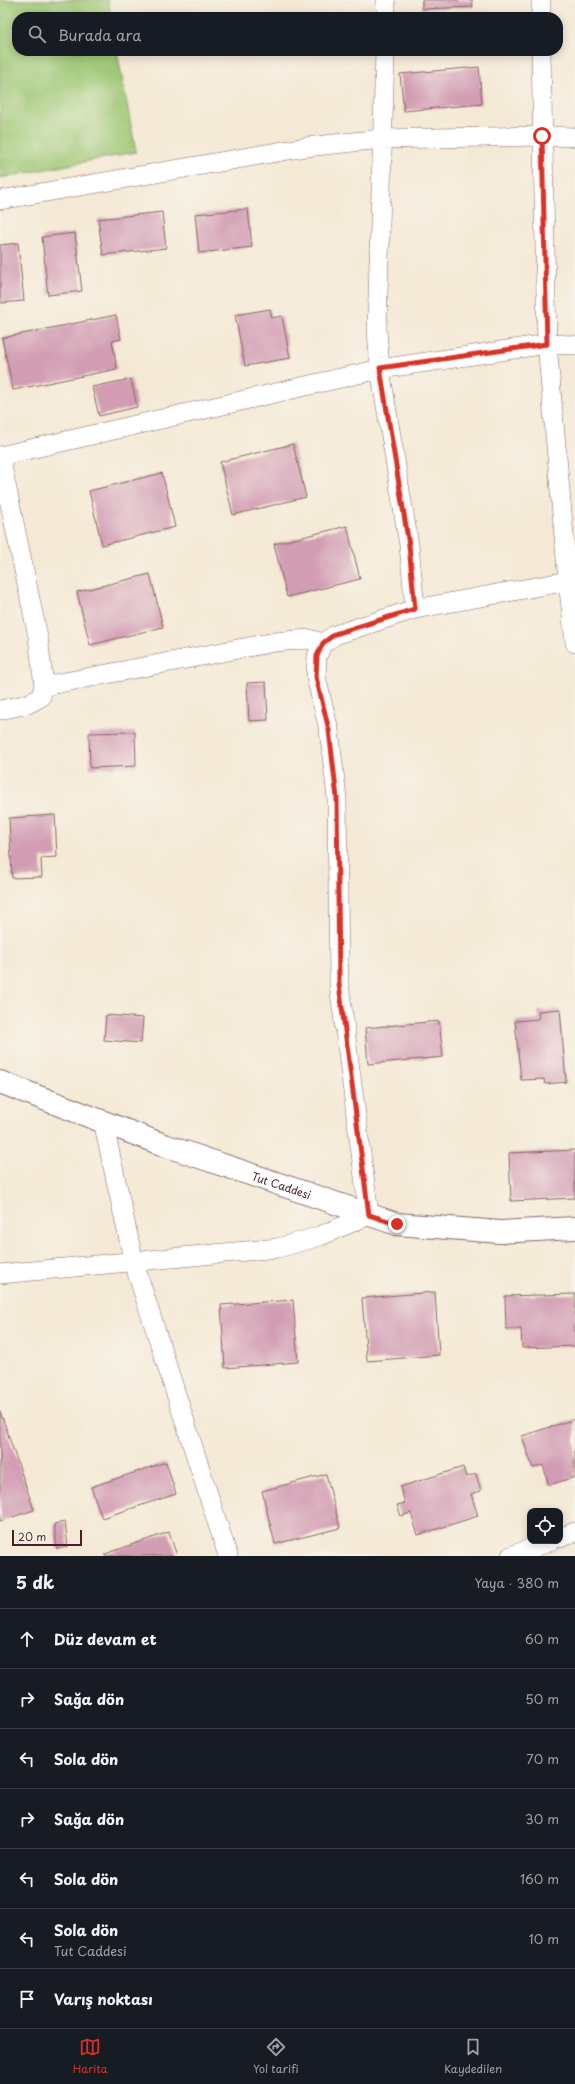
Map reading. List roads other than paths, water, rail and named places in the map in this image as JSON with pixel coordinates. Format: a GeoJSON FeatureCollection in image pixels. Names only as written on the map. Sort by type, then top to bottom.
{"type":"FeatureCollection","features":[{"type":"Feature","properties":{"kind":"street"},"geometry":{"type":"LineString","coordinates":[[386,0],[386,12]]}},
{"type":"Feature","properties":{"kind":"street"},"geometry":{"type":"LineString","coordinates":[[541,0],[541,12]]}},
{"type":"Feature","properties":{"kind":"street"},"geometry":{"type":"LineString","coordinates":[[384,56],[377,330],[380,368],[409,545],[415,609]]}},
{"type":"Feature","properties":{"kind":"street"},"geometry":{"type":"LineString","coordinates":[[541,56],[547,344],[570,549],[568,581],[575,643]]}},
{"type":"Feature","properties":{"kind":"street"},"geometry":{"type":"LineString","coordinates":[[0,200],[299,148],[381,140],[542,136],[575,137]]}},
{"type":"Feature","properties":{"kind":"street"},"geometry":{"type":"LineString","coordinates":[[0,710],[28,704],[41,697],[44,686],[38,636],[0,456],[380,368],[547,344],[575,345]]}},
{"type":"Feature","properties":{"kind":"street"},"geometry":{"type":"LineString","coordinates":[[0,1274],[134,1263],[278,1248],[320,1236],[369,1215],[339,984],[337,798],[329,730],[316,677],[317,656],[323,643],[335,634],[351,628],[415,609],[568,581]]}},
{"type":"Feature","properties":{"kind":"street"},"geometry":{"type":"LineString","coordinates":[[44,686],[275,642],[308,639],[323,643]]}},
{"type":"Feature","properties":{"kind":"street","name":"Tut Caddesi"},"geometry":{"type":"LineString","coordinates":[[0,1082],[161,1144],[397,1224],[492,1231],[575,1228]]}},
{"type":"Feature","properties":{"kind":"street"},"geometry":{"type":"LineString","coordinates":[[103,1122],[134,1263],[228,1556]]}},
{"type":"Feature","properties":{"kind":"street"},"geometry":{"type":"LineString","coordinates":[[563,1537],[575,1532]]}},
{"type":"Feature","properties":{"kind":"street"},"geometry":{"type":"LineString","coordinates":[[511,1556],[543,1544]]}}]}
